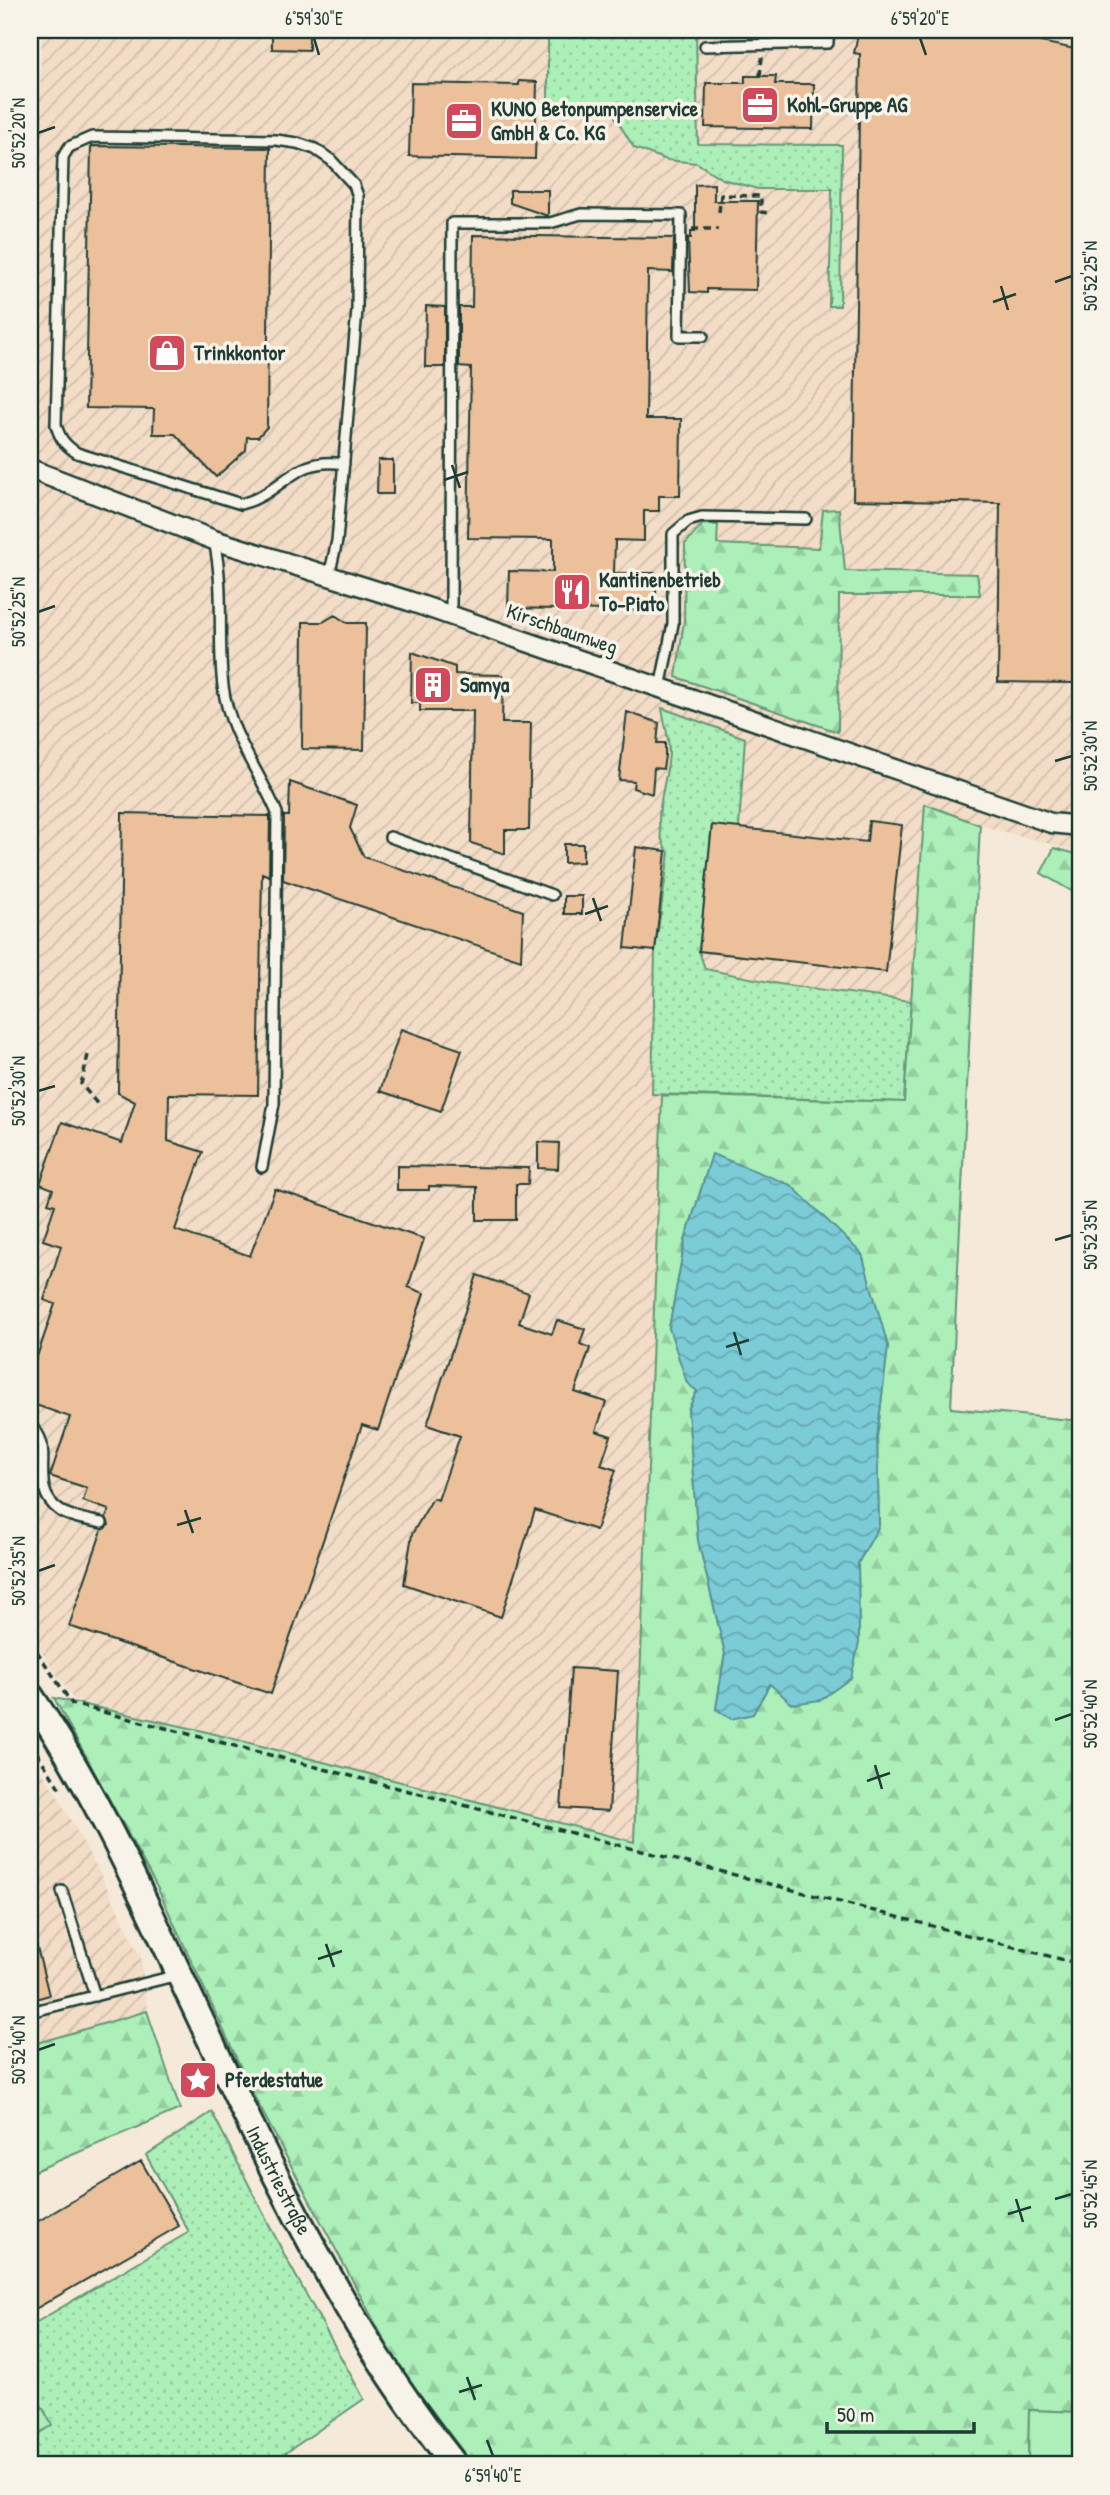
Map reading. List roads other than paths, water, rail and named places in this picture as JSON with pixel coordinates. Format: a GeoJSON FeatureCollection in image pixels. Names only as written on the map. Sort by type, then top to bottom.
{"type":"FeatureCollection","features":[{"type":"Feature","properties":{"kind":"main road","name":"Industriestraße"},"geometry":{"type":"LineString","coordinates":[[30,1695],[138,1883],[270,2164],[341,2296],[410,2406],[455,2465]]}},
{"type":"Feature","properties":{"kind":"street","name":"Kirschbaumweg"},"geometry":{"type":"LineString","coordinates":[[30,468],[214,540],[452,615],[1051,823],[1080,826]]}},
{"type":"Feature","properties":{"kind":"lane"},"geometry":{"type":"LineString","coordinates":[[705,46],[828,43],[828,30]]}},
{"type":"Feature","properties":{"kind":"lane"},"geometry":{"type":"LineString","coordinates":[[1062,30],[1080,33]]}},
{"type":"Feature","properties":{"kind":"lane"},"geometry":{"type":"LineString","coordinates":[[329,576],[337,541],[344,464],[357,285],[358,196],[345,174],[315,149],[276,140],[92,137],[69,147],[63,157],[56,425],[59,437],[66,446],[89,457],[241,504],[255,500],[288,475],[306,466],[327,461],[344,464]]}},
{"type":"Feature","properties":{"kind":"lane"},"geometry":{"type":"LineString","coordinates":[[452,615],[452,223],[550,223],[581,214],[681,215],[679,336],[703,336]]}},
{"type":"Feature","properties":{"kind":"lane"},"geometry":{"type":"LineString","coordinates":[[660,688],[673,624],[673,534],[688,521],[702,517],[806,519]]}},
{"type":"Feature","properties":{"kind":"lane"},"geometry":{"type":"LineString","coordinates":[[214,540],[221,576],[223,686],[228,712],[238,741],[264,780],[277,813],[274,1104],[262,1167]]}},
{"type":"Feature","properties":{"kind":"lane"},"geometry":{"type":"LineString","coordinates":[[390,837],[552,895]]}},
{"type":"Feature","properties":{"kind":"lane"},"geometry":{"type":"LineString","coordinates":[[30,1426],[37,1431],[44,1451],[40,1475],[48,1499],[61,1512],[102,1523]]}},
{"type":"Feature","properties":{"kind":"lane"},"geometry":{"type":"LineString","coordinates":[[62,1891],[95,1996]]}},
{"type":"Feature","properties":{"kind":"lane"},"geometry":{"type":"LineString","coordinates":[[30,2012],[179,1975]]}},
{"type":"Feature","properties":{"kind":"water"},"geometry":{"type":"Polygon","coordinates":[[[712,1154],[791,1185],[862,1254],[888,1346],[877,1437],[879,1526],[858,1563],[859,1643],[851,1678],[820,1700],[792,1704],[770,1684],[753,1714],[731,1719],[716,1709],[725,1653],[698,1540],[688,1410],[697,1391],[687,1383],[669,1328],[685,1241],[712,1154]]]}},
{"type":"Feature","properties":{"kind":"place","name":"Kohl-Gruppe AG"},"geometry":{"type":"Point","coordinates":[760,105]}},
{"type":"Feature","properties":{"kind":"place","name":"KUNO Betonpumpenservice GmbH & Co. KG"},"geometry":{"type":"Point","coordinates":[464,121]}},
{"type":"Feature","properties":{"kind":"place","name":"Trinkkontor"},"geometry":{"type":"Point","coordinates":[167,353]}},
{"type":"Feature","properties":{"kind":"place","name":"Kantinenbetrieb To-Piato"},"geometry":{"type":"Point","coordinates":[572,592]}},
{"type":"Feature","properties":{"kind":"place","name":"Samya"},"geometry":{"type":"Point","coordinates":[433,685]}},
{"type":"Feature","properties":{"kind":"place","name":"Pferdestatue"},"geometry":{"type":"Point","coordinates":[198,2080]}}]}
